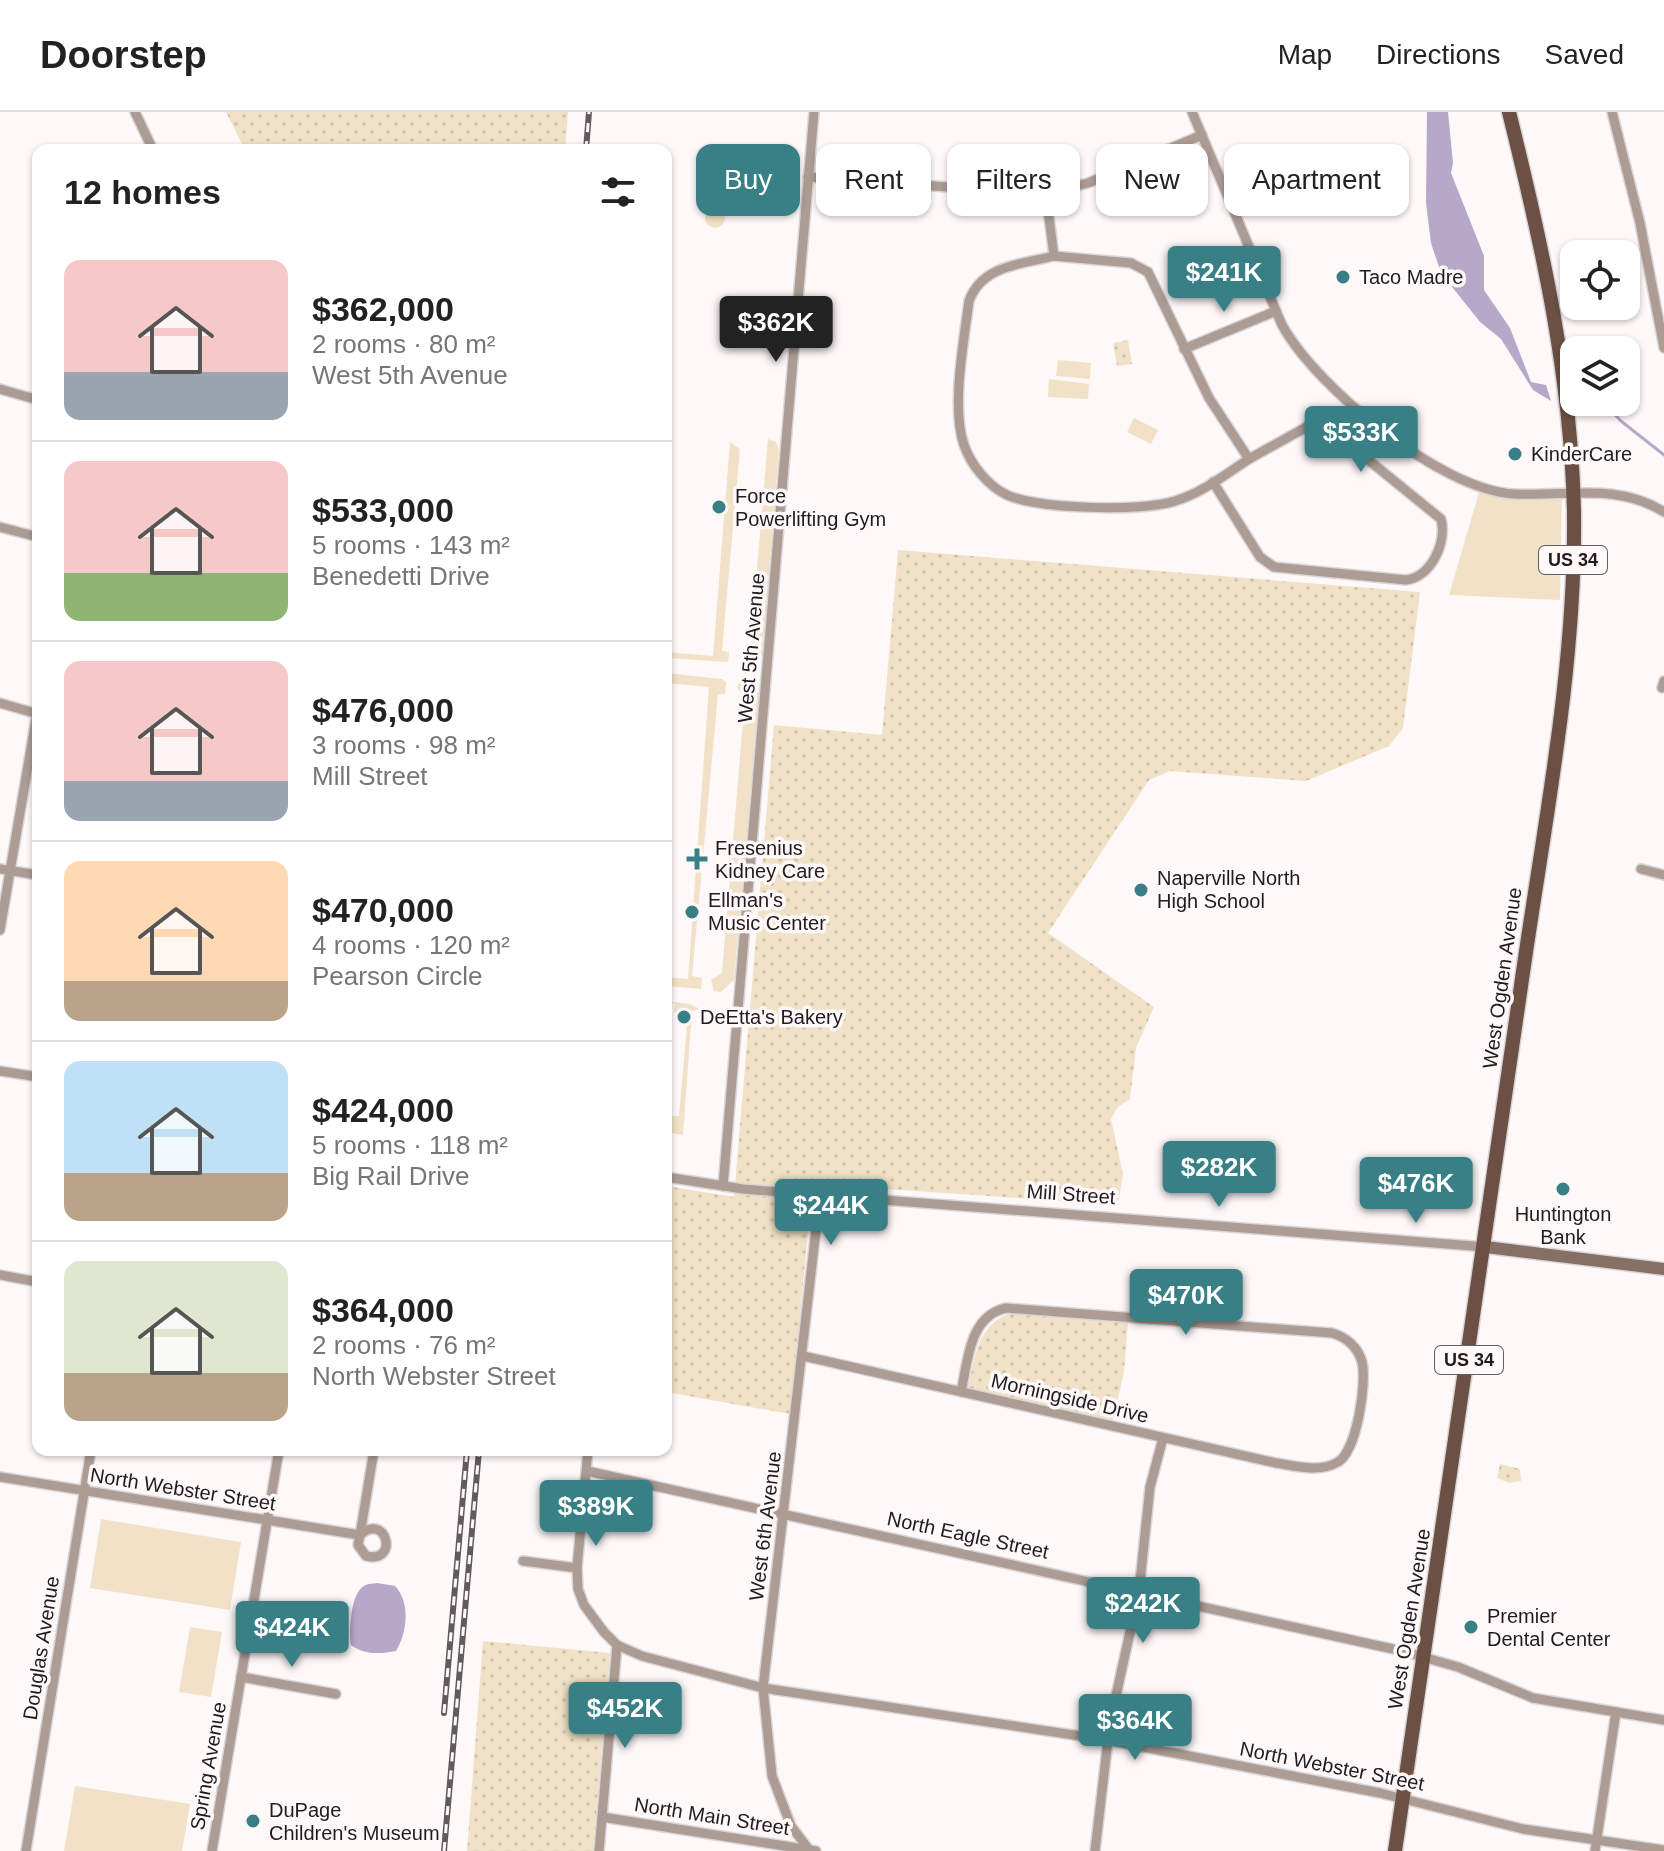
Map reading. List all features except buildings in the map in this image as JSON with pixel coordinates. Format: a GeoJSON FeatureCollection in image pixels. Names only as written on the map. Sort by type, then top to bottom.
{"type":"FeatureCollection","features":[{"type":"Feature","properties":{"kind":"main road","name":"West Ogden Avenue"},"geometry":{"type":"LineString","coordinates":[[1395,1851],[1486,1247],[1565,675],[1573,566],[1573,492],[1558,324],[1509,112]]}},
{"type":"Feature","properties":{"kind":"main road","name":"Mill Street"},"geometry":{"type":"LineString","coordinates":[[1486,1247],[1664,1269]]}},
{"type":"Feature","properties":{"kind":"street"},"geometry":{"type":"LineString","coordinates":[[135,112],[150,144]]}},
{"type":"Feature","properties":{"kind":"street","name":"West 5th Avenue"},"geometry":{"type":"LineString","coordinates":[[723,1186],[814,112]]}},
{"type":"Feature","properties":{"kind":"street"},"geometry":{"type":"LineString","coordinates":[[1192,112],[1276,311],[1292,343],[1310,367],[1388,432],[1442,472],[1468,485],[1513,494],[1611,492],[1664,512]]}},
{"type":"Feature","properties":{"kind":"street"},"geometry":{"type":"LineString","coordinates":[[1612,112],[1640,223],[1664,348]]}},
{"type":"Feature","properties":{"kind":"street"},"geometry":{"type":"LineString","coordinates":[[1080,185],[1202,135]]}},
{"type":"Feature","properties":{"kind":"street"},"geometry":{"type":"LineString","coordinates":[[808,177],[947,187]]}},
{"type":"Feature","properties":{"kind":"street"},"geometry":{"type":"LineString","coordinates":[[1049,216],[1054,256]]}},
{"type":"Feature","properties":{"kind":"street"},"geometry":{"type":"LineString","coordinates":[[1213,482],[1267,564],[1292,571],[1406,580],[1419,577],[1430,568],[1443,534],[1441,519],[1329,428],[1316,424],[1174,502],[1138,507],[1095,506],[1016,498],[994,486],[974,466],[964,447],[958,417],[973,291],[989,273],[1054,256],[1144,268],[1153,279],[1209,398],[1249,459]]}},
{"type":"Feature","properties":{"kind":"street"},"geometry":{"type":"LineString","coordinates":[[1184,349],[1276,311]]}},
{"type":"Feature","properties":{"kind":"street"},"geometry":{"type":"LineString","coordinates":[[0,389],[32,398]]}},
{"type":"Feature","properties":{"kind":"street"},"geometry":{"type":"LineString","coordinates":[[1367,458],[1388,432]]}},
{"type":"Feature","properties":{"kind":"street"},"geometry":{"type":"LineString","coordinates":[[0,527],[32,535]]}},
{"type":"Feature","properties":{"kind":"street"},"geometry":{"type":"LineString","coordinates":[[0,703],[32,712]]}},
{"type":"Feature","properties":{"kind":"street"},"geometry":{"type":"LineString","coordinates":[[0,930],[5,870],[32,738]]}},
{"type":"Feature","properties":{"kind":"street"},"geometry":{"type":"LineString","coordinates":[[1641,869],[1664,875]]}},
{"type":"Feature","properties":{"kind":"street"},"geometry":{"type":"LineString","coordinates":[[5,870],[32,874]]}},
{"type":"Feature","properties":{"kind":"street"},"geometry":{"type":"LineString","coordinates":[[0,1071],[32,1076]]}},
{"type":"Feature","properties":{"kind":"street","name":"Mill Street"},"geometry":{"type":"LineString","coordinates":[[672,1178],[820,1195],[1486,1247]]}},
{"type":"Feature","properties":{"kind":"street","name":"West 6th Avenue"},"geometry":{"type":"LineString","coordinates":[[810,1850],[791,1826],[775,1788],[765,1736],[763,1688],[820,1195]]}},
{"type":"Feature","properties":{"kind":"street"},"geometry":{"type":"LineString","coordinates":[[0,1275],[32,1281]]}},
{"type":"Feature","properties":{"kind":"street","name":"Morningside Drive"},"geometry":{"type":"LineString","coordinates":[[803,1356],[961,1392],[1163,1438],[1276,1463],[1330,1466],[1344,1458],[1354,1439],[1363,1365],[1353,1346],[1332,1333],[1006,1308],[989,1315],[976,1332],[961,1392]]}},
{"type":"Feature","properties":{"kind":"street"},"geometry":{"type":"LineString","coordinates":[[1095,1851],[1107,1740],[1139,1591],[1150,1487],[1163,1438]]}},
{"type":"Feature","properties":{"kind":"street","name":"Douglas Avenue"},"geometry":{"type":"LineString","coordinates":[[26,1851],[90,1456]]}},
{"type":"Feature","properties":{"kind":"street","name":"Spring Avenue"},"geometry":{"type":"LineString","coordinates":[[212,1851],[278,1456]]}},
{"type":"Feature","properties":{"kind":"street","name":"North Webster Street"},"geometry":{"type":"LineString","coordinates":[[0,1477],[360,1535],[373,1456]]}},
{"type":"Feature","properties":{"kind":"street"},"geometry":{"type":"LineString","coordinates":[[588,1456],[578,1586],[584,1605],[617,1645],[599,1851]]}},
{"type":"Feature","properties":{"kind":"street","name":"North Eagle Street"},"geometry":{"type":"LineString","coordinates":[[587,1471],[1424,1656],[1458,1667],[1512,1692],[1664,1720]]}},
{"type":"Feature","properties":{"kind":"street"},"geometry":{"type":"LineString","coordinates":[[523,1561],[577,1568]]}},
{"type":"Feature","properties":{"kind":"street","name":"North Webster Street"},"geometry":{"type":"LineString","coordinates":[[617,1645],[643,1657],[763,1688],[1107,1740],[1402,1798],[1523,1829],[1664,1850]]}},
{"type":"Feature","properties":{"kind":"street"},"geometry":{"type":"LineString","coordinates":[[241,1677],[336,1694]]}},
{"type":"Feature","properties":{"kind":"street"},"geometry":{"type":"LineString","coordinates":[[1595,1851],[1616,1712]]}},
{"type":"Feature","properties":{"kind":"street","name":"North Main Street"},"geometry":{"type":"LineString","coordinates":[[602,1817],[816,1851]]}},
{"type":"Feature","properties":{"kind":"shaded area"},"geometry":{"type":"Polygon","coordinates":[[[226,112],[568,112],[565,144],[242,144],[226,112]]]}},
{"type":"Feature","properties":{"kind":"shaded area"},"geometry":{"type":"Polygon","coordinates":[[[1427,112],[1448,112],[1453,163],[1451,173],[1484,256],[1484,290],[1510,328],[1531,382],[1546,385],[1551,401],[1533,390],[1501,339],[1480,322],[1441,273],[1431,243],[1426,203],[1427,112]]]}},
{"type":"Feature","properties":{"kind":"shaded area"},"geometry":{"type":"Polygon","coordinates":[[[705,216],[725,216],[725,222],[719,228],[711,228],[705,222],[705,216]]]}},
{"type":"Feature","properties":{"kind":"shaded area"},"geometry":{"type":"Polygon","coordinates":[[[1128,340],[1132,364],[1117,366],[1113,343],[1128,340]]]}},
{"type":"Feature","properties":{"kind":"shaded area"},"geometry":{"type":"Polygon","coordinates":[[[1058,360],[1091,363],[1090,379],[1056,376],[1058,360]]]}},
{"type":"Feature","properties":{"kind":"shaded area"},"geometry":{"type":"Polygon","coordinates":[[[1049,379],[1089,384],[1088,399],[1048,397],[1049,379]]]}},
{"type":"Feature","properties":{"kind":"shaded area"},"geometry":{"type":"Polygon","coordinates":[[[1134,418],[1158,430],[1151,444],[1127,432],[1134,418]]]}},
{"type":"Feature","properties":{"kind":"shaded area"},"geometry":{"type":"Polygon","coordinates":[[[768,439],[776,442],[779,450],[762,654],[755,661],[743,664],[739,654],[750,653],[768,439]]]}},
{"type":"Feature","properties":{"kind":"shaded area"},"geometry":{"type":"Polygon","coordinates":[[[730,442],[740,449],[722,651],[729,652],[728,662],[672,658],[672,653],[713,656],[730,442]]]}},
{"type":"Feature","properties":{"kind":"shaded area"},"geometry":{"type":"Polygon","coordinates":[[[1480,489],[1562,493],[1560,600],[1449,595],[1480,489]]]}},
{"type":"Feature","properties":{"kind":"shaded area"},"geometry":{"type":"Polygon","coordinates":[[[898,550],[1420,592],[1403,728],[1389,746],[1306,781],[1170,771],[1149,780],[1048,933],[1154,1007],[1136,1048],[1130,1099],[1118,1107],[1111,1119],[1123,1174],[1118,1205],[813,1184],[790,1414],[672,1393],[672,1187],[734,1197],[774,725],[882,735],[898,550]]]}},
{"type":"Feature","properties":{"kind":"shaded area"},"geometry":{"type":"Polygon","coordinates":[[[672,674],[726,682],[725,694],[718,694],[692,976],[702,978],[701,989],[672,987],[672,978],[688,979],[709,687],[672,684],[672,674]]]}},
{"type":"Feature","properties":{"kind":"shaded area"},"geometry":{"type":"Polygon","coordinates":[[[747,681],[754,684],[759,695],[734,980],[721,992],[714,991],[711,980],[722,973],[745,697],[737,688],[739,683],[747,681]]]}},
{"type":"Feature","properties":{"kind":"shaded area"},"geometry":{"type":"Polygon","coordinates":[[[672,1002],[700,1009],[692,1011],[683,1135],[672,1133],[672,1116],[679,1116],[688,1014],[674,1012],[675,1004],[672,1002]]]}},
{"type":"Feature","properties":{"kind":"shaded area"},"geometry":{"type":"Polygon","coordinates":[[[1011,1313],[1128,1322],[1124,1372],[1113,1420],[968,1389],[984,1334],[1000,1318],[1011,1313]]]}},
{"type":"Feature","properties":{"kind":"shaded area"},"geometry":{"type":"Polygon","coordinates":[[[1500,1464],[1520,1469],[1521,1481],[1509,1483],[1497,1478],[1500,1464]]]}},
{"type":"Feature","properties":{"kind":"shaded area"},"geometry":{"type":"Polygon","coordinates":[[[101,1519],[241,1542],[230,1610],[90,1588],[101,1519]]]}},
{"type":"Feature","properties":{"kind":"shaded area"},"geometry":{"type":"Polygon","coordinates":[[[377,1583],[395,1586],[403,1601],[405,1627],[396,1651],[372,1653],[351,1645],[356,1597],[364,1586],[377,1583]]]}},
{"type":"Feature","properties":{"kind":"shaded area"},"geometry":{"type":"Polygon","coordinates":[[[190,1627],[222,1632],[211,1697],[179,1692],[190,1627]]]}},
{"type":"Feature","properties":{"kind":"shaded area"},"geometry":{"type":"Polygon","coordinates":[[[483,1641],[610,1653],[593,1851],[467,1851],[483,1641]]]}},
{"type":"Feature","properties":{"kind":"shaded area"},"geometry":{"type":"Polygon","coordinates":[[[75,1786],[190,1804],[182,1851],[64,1851],[75,1786]]]}},
{"type":"Feature","properties":{"kind":"waterway"},"geometry":{"type":"LineString","coordinates":[[1616,416],[1664,455]]}},
{"type":"Feature","properties":{"kind":"railway"},"geometry":{"type":"LineString","coordinates":[[586,144],[589,112]]}},
{"type":"Feature","properties":{"kind":"railway"},"geometry":{"type":"LineString","coordinates":[[444,1713],[466,1456]]}},
{"type":"Feature","properties":{"kind":"railway"},"geometry":{"type":"LineString","coordinates":[[444,1851],[478,1456]]}},
{"type":"Feature","properties":{"kind":"place","name":"Taco Madre"},"geometry":{"type":"Point","coordinates":[1343,277]}},
{"type":"Feature","properties":{"kind":"place","name":"KinderCare"},"geometry":{"type":"Point","coordinates":[1515,454]}},
{"type":"Feature","properties":{"kind":"place","name":"Force Powerlifting Gym"},"geometry":{"type":"Point","coordinates":[719,507]}},
{"type":"Feature","properties":{"kind":"place","name":"Fresenius Kidney Care"},"geometry":{"type":"Point","coordinates":[697,859]}},
{"type":"Feature","properties":{"kind":"place","name":"Naperville North High School"},"geometry":{"type":"Point","coordinates":[1141,890]}},
{"type":"Feature","properties":{"kind":"place","name":"Ellman's Music Center"},"geometry":{"type":"Point","coordinates":[692,912]}},
{"type":"Feature","properties":{"kind":"place","name":"DeEtta's Bakery"},"geometry":{"type":"Point","coordinates":[684,1017]}},
{"type":"Feature","properties":{"kind":"place","name":"Huntington Bank"},"geometry":{"type":"Point","coordinates":[1563,1189]}},
{"type":"Feature","properties":{"kind":"place","name":"Premier Dental Center"},"geometry":{"type":"Point","coordinates":[1471,1627]}},
{"type":"Feature","properties":{"kind":"place","name":"DuPage Children's Museum"},"geometry":{"type":"Point","coordinates":[253,1821]}}]}
